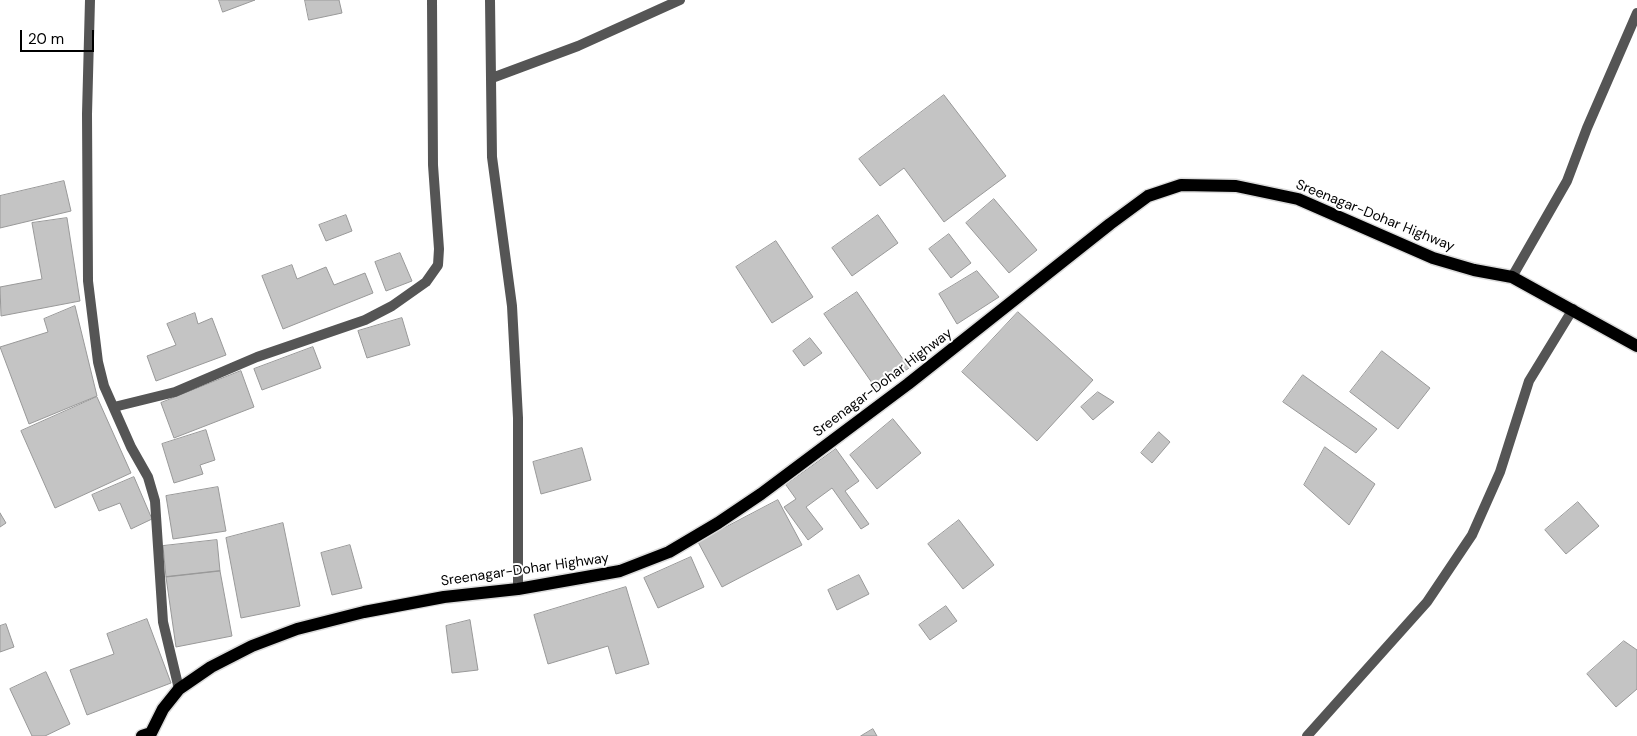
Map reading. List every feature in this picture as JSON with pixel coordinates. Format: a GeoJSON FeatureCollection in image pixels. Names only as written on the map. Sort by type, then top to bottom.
{"type":"FeatureCollection","features":[{"type":"Feature","properties":{"kind":"main road","name":"Sreenagar-Dohar Highway"},"geometry":{"type":"LineString","coordinates":[[148,735],[163,709],[179,689],[211,667],[252,646],[297,629],[444,597],[518,589],[620,571],[669,552],[718,523],[908,384],[1148,196],[1181,185],[1236,186],[1298,199],[1433,258],[1512,277],[1637,346]]}},
{"type":"Feature","properties":{"kind":"street"},"geometry":{"type":"LineString","coordinates":[[90,0],[88,281],[98,362],[104,386],[131,447],[148,477],[156,501],[163,622],[179,689]]}},
{"type":"Feature","properties":{"kind":"street"},"geometry":{"type":"LineString","coordinates":[[114,407],[174,392],[257,357],[365,320],[392,306],[426,282],[438,265],[439,249],[432,122],[432,0]]}},
{"type":"Feature","properties":{"kind":"street"},"geometry":{"type":"LineString","coordinates":[[490,0],[492,157],[512,306],[518,418],[518,589]]}},
{"type":"Feature","properties":{"kind":"street"},"geometry":{"type":"LineString","coordinates":[[492,78],[578,46],[680,0]]}},
{"type":"Feature","properties":{"kind":"street"},"geometry":{"type":"LineString","coordinates":[[1512,277],[1567,181],[1587,128],[1637,13]]}},
{"type":"Feature","properties":{"kind":"street"},"geometry":{"type":"LineString","coordinates":[[1307,736],[1427,602],[1472,535],[1500,472],[1529,381],[1573,309]]}},
{"type":"Feature","properties":{"kind":"building"},"geometry":{"type":"Polygon","coordinates":[[[219,0],[255,0],[223,12],[219,0]]]}},
{"type":"Feature","properties":{"kind":"building"},"geometry":{"type":"Polygon","coordinates":[[[305,0],[339,0],[342,13],[309,20],[305,0]]]}},
{"type":"Feature","properties":{"kind":"building"},"geometry":{"type":"Polygon","coordinates":[[[944,95],[1006,176],[944,222],[904,168],[880,186],[859,159],[944,95]]]}},
{"type":"Feature","properties":{"kind":"building"},"geometry":{"type":"Polygon","coordinates":[[[64,181],[71,211],[0,228],[0,196],[64,181]]]}},
{"type":"Feature","properties":{"kind":"building"},"geometry":{"type":"Polygon","coordinates":[[[994,199],[1037,250],[1009,273],[966,223],[994,199]]]}},
{"type":"Feature","properties":{"kind":"building"},"geometry":{"type":"Polygon","coordinates":[[[346,215],[352,231],[326,241],[319,225],[346,215]]]}},
{"type":"Feature","properties":{"kind":"building"},"geometry":{"type":"Polygon","coordinates":[[[878,215],[898,243],[852,276],[832,248],[878,215]]]}},
{"type":"Feature","properties":{"kind":"building"},"geometry":{"type":"Polygon","coordinates":[[[67,218],[80,301],[1,316],[0,287],[42,279],[32,223],[67,218]]]}},
{"type":"Feature","properties":{"kind":"building"},"geometry":{"type":"Polygon","coordinates":[[[949,234],[971,263],[951,278],[929,249],[949,234]]]}},
{"type":"Feature","properties":{"kind":"building"},"geometry":{"type":"Polygon","coordinates":[[[776,241],[813,297],[772,323],[736,267],[776,241]]]}},
{"type":"Feature","properties":{"kind":"building"},"geometry":{"type":"Polygon","coordinates":[[[400,253],[412,281],[386,291],[375,262],[400,253]]]}},
{"type":"Feature","properties":{"kind":"building"},"geometry":{"type":"Polygon","coordinates":[[[292,265],[297,279],[326,267],[334,285],[365,273],[373,293],[283,329],[262,276],[292,265]]]}},
{"type":"Feature","properties":{"kind":"building"},"geometry":{"type":"Polygon","coordinates":[[[977,271],[999,297],[957,324],[939,294],[977,271]]]}},
{"type":"Feature","properties":{"kind":"building"},"geometry":{"type":"Polygon","coordinates":[[[857,292],[909,368],[877,390],[824,314],[857,292]]]}},
{"type":"Feature","properties":{"kind":"building"},"geometry":{"type":"Polygon","coordinates":[[[75,306],[97,396],[29,424],[0,347],[48,332],[44,319],[75,306]]]}},
{"type":"Feature","properties":{"kind":"building"},"geometry":{"type":"Polygon","coordinates":[[[1018,312],[1093,380],[1037,441],[962,372],[1018,312]]]}},
{"type":"Feature","properties":{"kind":"building"},"geometry":{"type":"Polygon","coordinates":[[[195,313],[198,324],[212,318],[226,355],[156,381],[147,356],[176,345],[167,324],[195,313]]]}},
{"type":"Feature","properties":{"kind":"building"},"geometry":{"type":"Polygon","coordinates":[[[402,318],[410,345],[367,358],[358,331],[402,318]]]}},
{"type":"Feature","properties":{"kind":"building"},"geometry":{"type":"Polygon","coordinates":[[[810,338],[822,353],[804,366],[793,351],[810,338]]]}},
{"type":"Feature","properties":{"kind":"building"},"geometry":{"type":"Polygon","coordinates":[[[313,347],[321,368],[262,390],[254,369],[313,347]]]}},
{"type":"Feature","properties":{"kind":"building"},"geometry":{"type":"Polygon","coordinates":[[[1382,351],[1430,388],[1398,429],[1350,392],[1382,351]]]}},
{"type":"Feature","properties":{"kind":"building"},"geometry":{"type":"Polygon","coordinates":[[[241,371],[254,407],[174,438],[161,403],[241,371]]]}},
{"type":"Feature","properties":{"kind":"building"},"geometry":{"type":"Polygon","coordinates":[[[1303,375],[1377,429],[1356,453],[1283,402],[1303,375]]]}},
{"type":"Feature","properties":{"kind":"building"},"geometry":{"type":"Polygon","coordinates":[[[1098,392],[1114,402],[1093,420],[1081,407],[1098,392]]]}},
{"type":"Feature","properties":{"kind":"building"},"geometry":{"type":"Polygon","coordinates":[[[97,397],[131,473],[55,508],[21,431],[97,397]]]}},
{"type":"Feature","properties":{"kind":"building"},"geometry":{"type":"Polygon","coordinates":[[[893,419],[921,453],[877,489],[850,455],[893,419]]]}},
{"type":"Feature","properties":{"kind":"building"},"geometry":{"type":"Polygon","coordinates":[[[206,430],[215,460],[200,465],[203,474],[174,483],[162,444],[206,430]]]}},
{"type":"Feature","properties":{"kind":"building"},"geometry":{"type":"Polygon","coordinates":[[[1159,432],[1170,442],[1152,463],[1141,453],[1159,432]]]}},
{"type":"Feature","properties":{"kind":"building"},"geometry":{"type":"Polygon","coordinates":[[[1325,447],[1375,484],[1349,525],[1304,485],[1325,447]]]}},
{"type":"Feature","properties":{"kind":"building"},"geometry":{"type":"Polygon","coordinates":[[[582,448],[591,480],[541,494],[533,462],[582,448]]]}},
{"type":"Feature","properties":{"kind":"building"},"geometry":{"type":"Polygon","coordinates":[[[836,449],[859,481],[845,491],[869,524],[861,529],[832,488],[806,507],[823,529],[808,540],[784,507],[796,499],[786,485],[836,449]]]}},
{"type":"Feature","properties":{"kind":"building"},"geometry":{"type":"Polygon","coordinates":[[[134,477],[152,519],[131,529],[120,503],[99,511],[92,495],[134,477]]]}},
{"type":"Feature","properties":{"kind":"building"},"geometry":{"type":"Polygon","coordinates":[[[218,487],[226,531],[173,539],[166,496],[218,487]]]}},
{"type":"Feature","properties":{"kind":"building"},"geometry":{"type":"Polygon","coordinates":[[[778,500],[802,545],[722,587],[698,542],[778,500]]]}},
{"type":"Feature","properties":{"kind":"building"},"geometry":{"type":"Polygon","coordinates":[[[1578,502],[1599,526],[1566,554],[1545,530],[1578,502]]]}},
{"type":"Feature","properties":{"kind":"building"},"geometry":{"type":"Polygon","coordinates":[[[0,513],[6,523],[0,527],[0,513]]]}},
{"type":"Feature","properties":{"kind":"building"},"geometry":{"type":"Polygon","coordinates":[[[959,520],[994,565],[963,589],[928,544],[959,520]]]}},
{"type":"Feature","properties":{"kind":"building"},"geometry":{"type":"Polygon","coordinates":[[[283,523],[300,606],[241,618],[226,538],[283,523]]]}},
{"type":"Feature","properties":{"kind":"building"},"geometry":{"type":"Polygon","coordinates":[[[217,540],[220,571],[166,577],[163,546],[217,540]]]}},
{"type":"Feature","properties":{"kind":"building"},"geometry":{"type":"Polygon","coordinates":[[[350,545],[362,588],[332,595],[321,553],[350,545]]]}},
{"type":"Feature","properties":{"kind":"building"},"geometry":{"type":"Polygon","coordinates":[[[691,557],[704,587],[658,608],[644,578],[691,557]]]}},
{"type":"Feature","properties":{"kind":"building"},"geometry":{"type":"Polygon","coordinates":[[[220,571],[232,636],[176,647],[166,577],[220,571]]]}},
{"type":"Feature","properties":{"kind":"building"},"geometry":{"type":"Polygon","coordinates":[[[859,575],[869,594],[837,610],[828,590],[859,575]]]}},
{"type":"Feature","properties":{"kind":"building"},"geometry":{"type":"Polygon","coordinates":[[[626,587],[649,664],[616,674],[608,646],[548,664],[534,615],[626,587]]]}},
{"type":"Feature","properties":{"kind":"building"},"geometry":{"type":"Polygon","coordinates":[[[946,606],[957,621],[930,640],[919,625],[946,606]]]}},
{"type":"Feature","properties":{"kind":"building"},"geometry":{"type":"Polygon","coordinates":[[[147,619],[171,683],[87,715],[70,670],[114,654],[107,634],[147,619]]]}},
{"type":"Feature","properties":{"kind":"building"},"geometry":{"type":"Polygon","coordinates":[[[470,620],[478,670],[452,673],[446,626],[470,620]]]}},
{"type":"Feature","properties":{"kind":"building"},"geometry":{"type":"Polygon","coordinates":[[[6,624],[14,647],[0,652],[0,626],[6,624]]]}},
{"type":"Feature","properties":{"kind":"building"},"geometry":{"type":"Polygon","coordinates":[[[1624,641],[1637,650],[1637,689],[1616,707],[1587,674],[1624,641]]]}},
{"type":"Feature","properties":{"kind":"building"},"geometry":{"type":"Polygon","coordinates":[[[46,672],[70,724],[45,736],[32,736],[10,689],[46,672]]]}},
{"type":"Feature","properties":{"kind":"building"},"geometry":{"type":"Polygon","coordinates":[[[873,729],[877,736],[861,736],[873,729]]]}}]}
